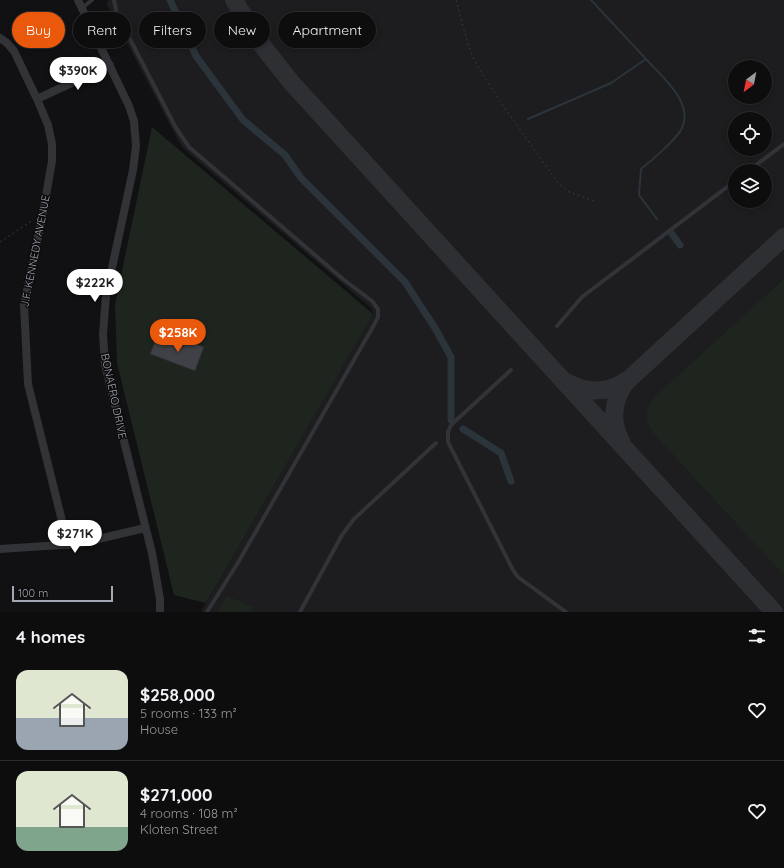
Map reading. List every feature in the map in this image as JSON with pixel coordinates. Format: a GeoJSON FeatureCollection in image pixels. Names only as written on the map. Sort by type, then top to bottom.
{"type":"FeatureCollection","features":[{"type":"Feature","properties":{"kind":"street","name":"BONAERO DRIVE"},"geometry":{"type":"LineString","coordinates":[[80,2],[131,111],[136,146],[133,170],[106,296],[103,334],[104,359],[152,553],[160,599],[160,612]]}},
{"type":"Feature","properties":{"kind":"street","name":"J.F. KENNEDY AVENUE"},"geometry":{"type":"LineString","coordinates":[[0,38],[7,42],[14,52],[48,125],[52,144],[52,162],[43,213],[24,300],[27,375],[68,545]]}},
{"type":"Feature","properties":{"kind":"street"},"geometry":{"type":"LineString","coordinates":[[37,99],[110,65]]}},
{"type":"Feature","properties":{"kind":"street"},"geometry":{"type":"LineString","coordinates":[[0,549],[68,545],[145,528]]}},
{"type":"Feature","properties":{"kind":"lane"},"geometry":{"type":"LineString","coordinates":[[80,2],[92,0]]}},
{"type":"Feature","properties":{"kind":"lane"},"geometry":{"type":"LineString","coordinates":[[114,0],[117,14],[176,128],[189,147],[343,279],[372,301],[378,309],[378,317],[374,325],[243,555],[207,612]]}},
{"type":"Feature","properties":{"kind":"lane"},"geometry":{"type":"LineString","coordinates":[[757,164],[784,144]]}},
{"type":"Feature","properties":{"kind":"lane"},"geometry":{"type":"LineString","coordinates":[[557,326],[575,305],[592,290],[728,186]]}},
{"type":"Feature","properties":{"kind":"lane"},"geometry":{"type":"LineString","coordinates":[[510,370],[451,425],[448,432],[448,442],[513,570],[518,577],[566,612]]}},
{"type":"Feature","properties":{"kind":"lane"},"geometry":{"type":"LineString","coordinates":[[300,612],[342,535],[354,519],[436,443]]}},
{"type":"Feature","properties":{"kind":"path"},"geometry":{"type":"LineString","coordinates":[[456,0],[470,50],[499,100],[558,183],[569,192],[594,201]]}},
{"type":"Feature","properties":{"kind":"path"},"geometry":{"type":"LineString","coordinates":[[0,242],[43,213]]}},
{"type":"Feature","properties":{"kind":"shaded area"},"geometry":{"type":"Polygon","coordinates":[[[108,0],[784,0],[784,612],[201,612],[373,313],[371,308],[184,149],[130,48],[131,48],[131,12],[111,12],[107,5],[108,0]]]}},
{"type":"Feature","properties":{"kind":"shaded area"},"geometry":{"type":"Polygon","coordinates":[[[152,127],[373,314],[206,603],[174,595],[117,363],[115,305],[152,127]]]}},
{"type":"Feature","properties":{"kind":"shaded area"},"geometry":{"type":"Polygon","coordinates":[[[784,279],[784,575],[657,437],[649,425],[647,414],[650,404],[659,393],[784,279]]]}},
{"type":"Feature","properties":{"kind":"shaded area"},"geometry":{"type":"Polygon","coordinates":[[[227,596],[253,607],[250,612],[217,612],[227,596]]]}},
{"type":"Feature","properties":{"kind":"building"},"geometry":{"type":"Polygon","coordinates":[[[157,336],[184,346],[186,340],[204,347],[195,371],[150,354],[157,336]]]}},
{"type":"Feature","properties":{"kind":"waterway"},"geometry":{"type":"LineString","coordinates":[[170,0],[196,56],[243,120],[285,155],[301,178],[405,282],[435,328],[451,357],[451,420]]}},
{"type":"Feature","properties":{"kind":"waterway"},"geometry":{"type":"LineString","coordinates":[[591,0],[646,59]]}},
{"type":"Feature","properties":{"kind":"waterway"},"geometry":{"type":"LineString","coordinates":[[528,119],[611,83],[646,59],[667,81],[680,99],[684,109],[685,118],[682,128],[675,138],[641,169],[639,195],[657,219]]}},
{"type":"Feature","properties":{"kind":"waterway"},"geometry":{"type":"LineString","coordinates":[[672,234],[680,245]]}},
{"type":"Feature","properties":{"kind":"waterway"},"geometry":{"type":"LineString","coordinates":[[463,429],[501,453],[511,481]]}},
{"type":"Feature","properties":{"kind":"taxiway"},"geometry":{"type":"LineString","coordinates":[[234,0],[261,44],[291,82],[774,612]]}},
{"type":"Feature","properties":{"kind":"taxiway"},"geometry":{"type":"LineString","coordinates":[[621,441],[615,426],[614,410],[618,396],[626,382],[784,237]]}},
{"type":"Feature","properties":{"kind":"taxiway"},"geometry":{"type":"LineString","coordinates":[[566,382],[589,390],[605,390],[620,385],[627,380]]}}]}
